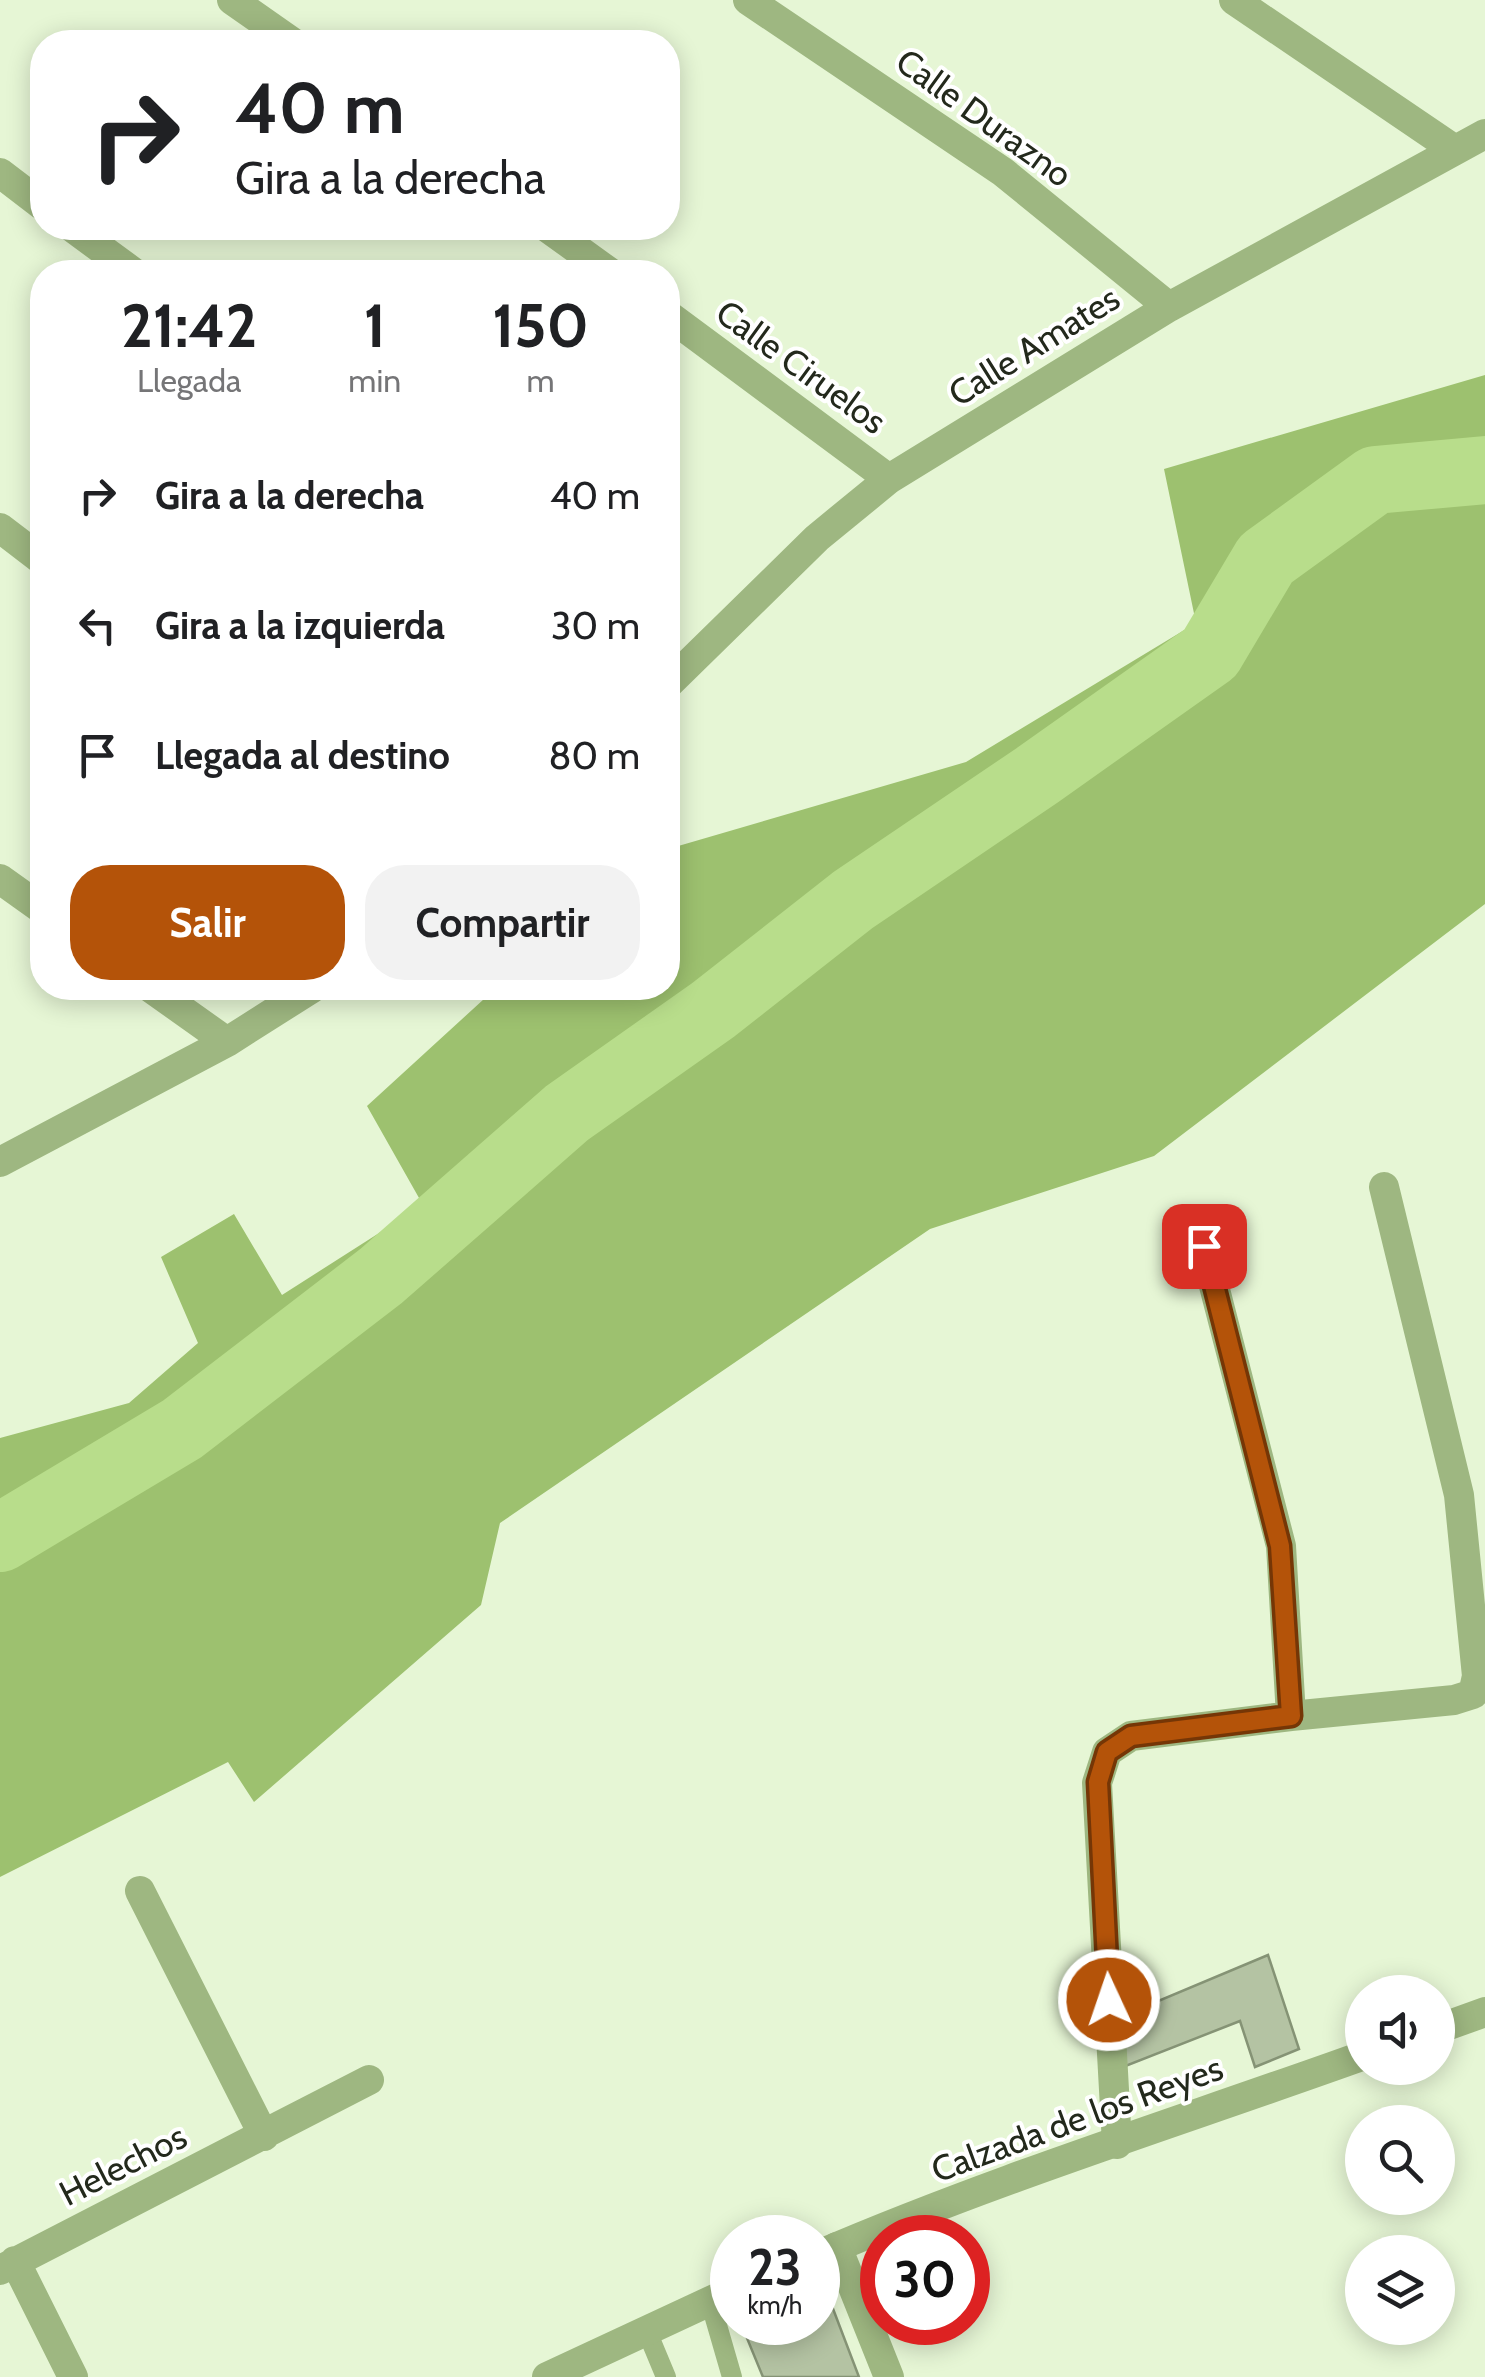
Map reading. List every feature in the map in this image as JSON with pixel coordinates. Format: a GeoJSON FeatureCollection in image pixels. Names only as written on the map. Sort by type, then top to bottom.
{"type":"FeatureCollection","features":[{"type":"Feature","properties":{"kind":"street"},"geometry":{"type":"LineString","coordinates":[[232,0],[275,30]]}},
{"type":"Feature","properties":{"kind":"street","name":"Calle Durazno"},"geometry":{"type":"LineString","coordinates":[[748,0],[1003,172],[1169,307]]}},
{"type":"Feature","properties":{"kind":"street"},"geometry":{"type":"LineString","coordinates":[[1234,0],[1455,150]]}},
{"type":"Feature","properties":{"kind":"street","name":"Calle Amates"},"geometry":{"type":"LineString","coordinates":[[680,667],[816,538],[890,479],[1169,307],[1485,134]]}},
{"type":"Feature","properties":{"kind":"street"},"geometry":{"type":"LineString","coordinates":[[0,173],[30,196]]}},
{"type":"Feature","properties":{"kind":"street"},"geometry":{"type":"LineString","coordinates":[[90,240],[117,260]]}},
{"type":"Feature","properties":{"kind":"street"},"geometry":{"type":"LineString","coordinates":[[565,240],[592,260]]}},
{"type":"Feature","properties":{"kind":"street","name":"Calle Ciruelos"},"geometry":{"type":"LineString","coordinates":[[680,325],[890,479]]}},
{"type":"Feature","properties":{"kind":"street"},"geometry":{"type":"LineString","coordinates":[[0,528],[30,551]]}},
{"type":"Feature","properties":{"kind":"street"},"geometry":{"type":"LineString","coordinates":[[0,879],[30,900]]}},
{"type":"Feature","properties":{"kind":"street"},"geometry":{"type":"LineString","coordinates":[[168,1000],[227,1042]]}},
{"type":"Feature","properties":{"kind":"street"},"geometry":{"type":"LineString","coordinates":[[0,1162],[227,1042],[293,1000]]}},
{"type":"Feature","properties":{"kind":"street"},"geometry":{"type":"LineString","coordinates":[[1116,2144],[1098,1782],[1107,1752],[1131,1736],[1454,1700],[1473,1694],[1477,1676],[1459,1495],[1384,1187]]}},
{"type":"Feature","properties":{"kind":"street"},"geometry":{"type":"LineString","coordinates":[[1204,1246],[1280,1546],[1291,1716]]}},
{"type":"Feature","properties":{"kind":"street"},"geometry":{"type":"LineString","coordinates":[[140,1891],[264,2136]]}},
{"type":"Feature","properties":{"kind":"street"},"geometry":{"type":"LineString","coordinates":[[1455,2023],[1485,2012]]}},
{"type":"Feature","properties":{"kind":"street","name":"Calzada de los Reyes"},"geometry":{"type":"LineString","coordinates":[[840,2246],[1056,2163],[1345,2062]]}},
{"type":"Feature","properties":{"kind":"street","name":"Helechos"},"geometry":{"type":"LineString","coordinates":[[7,2266],[368,2080]]}},
{"type":"Feature","properties":{"kind":"street"},"geometry":{"type":"LineString","coordinates":[[7,2266],[73,2377]]}},
{"type":"Feature","properties":{"kind":"street"},"geometry":{"type":"LineString","coordinates":[[840,2277],[889,2377]]}},
{"type":"Feature","properties":{"kind":"street"},"geometry":{"type":"LineString","coordinates":[[547,2377],[710,2301]]}},
{"type":"Feature","properties":{"kind":"lane"},"geometry":{"type":"LineString","coordinates":[[646,2329],[666,2377]]}},
{"type":"Feature","properties":{"kind":"lane"},"geometry":{"type":"LineString","coordinates":[[728,2345],[732,2377]]}},
{"type":"Feature","properties":{"kind":"green space"},"geometry":{"type":"Polygon","coordinates":[[[1485,375],[1485,904],[1154,1156],[930,1229],[500,1523],[481,1605],[254,1802],[228,1762],[0,1877],[0,1438],[129,1403],[198,1343],[161,1257],[234,1214],[282,1295],[423,1205],[367,1106],[483,1000],[680,1000],[680,845],[966,762],[1196,623],[1164,469],[1485,375]]]}},
{"type":"Feature","properties":{"kind":"building"},"geometry":{"type":"Polygon","coordinates":[[[1268,1955],[1299,2049],[1255,2067],[1240,2021],[1123,2067],[1120,2017],[1268,1955]]]}},
{"type":"Feature","properties":{"kind":"building"},"geometry":{"type":"Polygon","coordinates":[[[840,2327],[859,2377],[763,2377],[750,2345],[840,2345],[840,2327]]]}},
{"type":"Feature","properties":{"kind":"waterway"},"geometry":{"type":"LineString","coordinates":[[0,1538],[182,1429],[381,1276],[567,1113],[713,1010],[853,900],[1210,653],[1266,559],[1375,480],[1485,470]]}},
{"type":"Feature","properties":{"kind":"route"},"geometry":{"type":"LineString","coordinates":[[1109,2000],[1098,1782],[1107,1752],[1131,1736],[1291,1716],[1280,1546],[1204,1246]]}}]}
